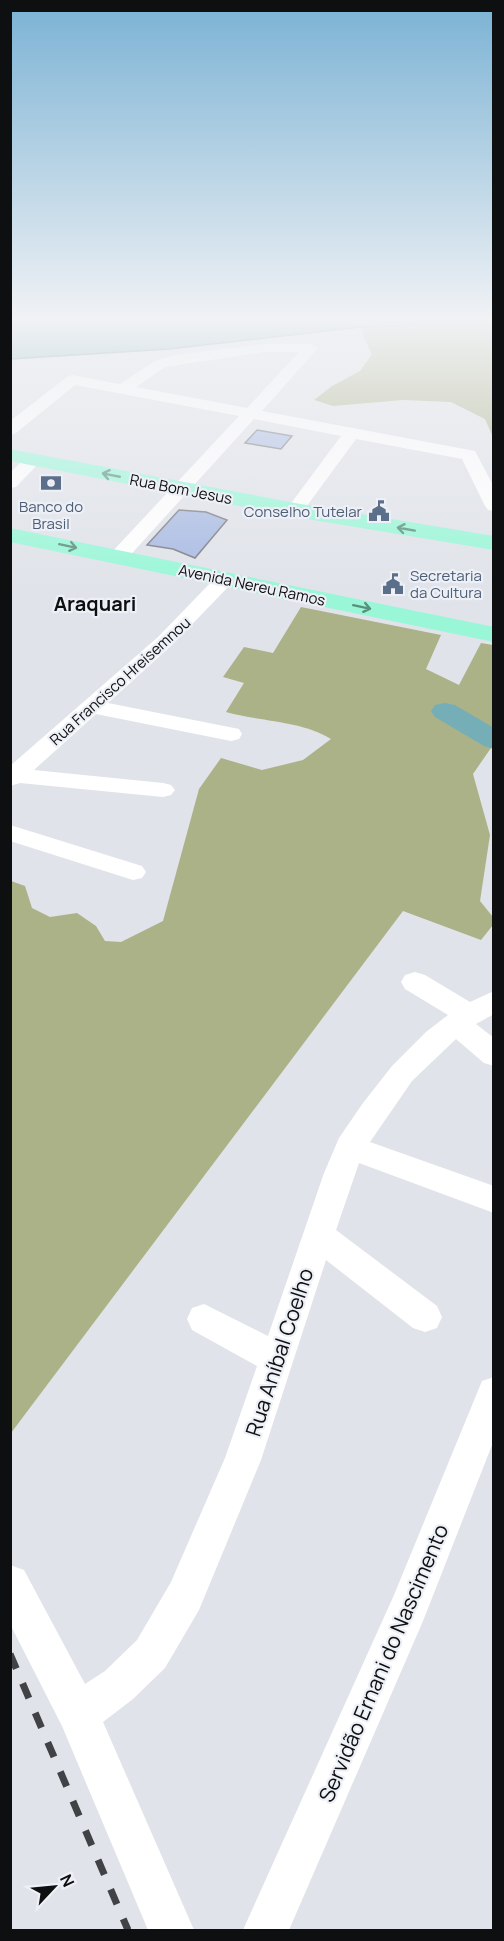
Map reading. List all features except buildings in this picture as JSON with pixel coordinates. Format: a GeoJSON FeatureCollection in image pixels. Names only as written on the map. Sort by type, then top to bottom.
{"type":"FeatureCollection","features":[{"type":"Feature","properties":{"kind":"main road","name":"Rua Bom Jesus"},"geometry":{"type":"LineString","coordinates":[[10,455],[295,510],[494,543]]}},
{"type":"Feature","properties":{"kind":"main road","name":"Avenida Nereu Ramos"},"geometry":{"type":"LineString","coordinates":[[10,534],[494,635]]}},
{"type":"Feature","properties":{"kind":"main road"},"geometry":{"type":"LineString","coordinates":[[464,539],[494,553]]}},
{"type":"Feature","properties":{"kind":"street"},"geometry":{"type":"LineString","coordinates":[[10,430],[37,409]]}},
{"type":"Feature","properties":{"kind":"street"},"geometry":{"type":"LineString","coordinates":[[227,409],[469,454],[494,506]]}},
{"type":"Feature","properties":{"kind":"street"},"geometry":{"type":"LineString","coordinates":[[118,557],[255,409]]}},
{"type":"Feature","properties":{"kind":"street"},"geometry":{"type":"LineString","coordinates":[[295,510],[352,432]]}},
{"type":"Feature","properties":{"kind":"street"},"geometry":{"type":"LineString","coordinates":[[10,483],[33,460]]}},
{"type":"Feature","properties":{"kind":"street","name":"Rua Francisco Hreisemnou"},"geometry":{"type":"LineString","coordinates":[[13,777],[179,627],[225,579]]}},
{"type":"Feature","properties":{"kind":"street"},"geometry":{"type":"LineString","coordinates":[[93,707],[231,734]]}},
{"type":"Feature","properties":{"kind":"street"},"geometry":{"type":"LineString","coordinates":[[13,777],[163,790]]}},
{"type":"Feature","properties":{"kind":"street"},"geometry":{"type":"LineString","coordinates":[[10,833],[133,872]]}},
{"type":"Feature","properties":{"kind":"street"},"geometry":{"type":"LineString","coordinates":[[415,982],[473,1013],[494,1055]]}},
{"type":"Feature","properties":{"kind":"street","name":"Rua Aníbal Coelho"},"geometry":{"type":"LineString","coordinates":[[78,1713],[119,1685],[151,1654],[185,1596],[230,1496],[350,1147],[366,1121],[426,1048],[473,1013]]}},
{"type":"Feature","properties":{"kind":"street"},"geometry":{"type":"LineString","coordinates":[[350,1147],[494,1200]]}},
{"type":"Feature","properties":{"kind":"street"},"geometry":{"type":"LineString","coordinates":[[318,1235],[425,1317]]}},
{"type":"Feature","properties":{"kind":"street"},"geometry":{"type":"LineString","coordinates":[[204,1319],[278,1359]]}},
{"type":"Feature","properties":{"kind":"street","name":"Servidão Ernani do Nascimento"},"geometry":{"type":"LineString","coordinates":[[266,1930],[409,1607],[494,1393]]}},
{"type":"Feature","properties":{"kind":"street"},"geometry":{"type":"LineString","coordinates":[[10,1584],[39,1633],[78,1713],[171,1930]]}},
{"type":"Feature","properties":{"kind":"green space"},"geometry":{"type":"Polygon","coordinates":[[[464,409],[493,409],[493,437],[485,419],[464,409]]]}},
{"type":"Feature","properties":{"kind":"green space"},"geometry":{"type":"Polygon","coordinates":[[[301,607],[441,635],[426,669],[459,685],[481,643],[493,645],[493,745],[473,774],[490,835],[480,901],[493,917],[493,925],[481,940],[403,911],[11,1433],[11,881],[25,886],[32,908],[50,917],[77,913],[96,926],[105,941],[121,942],[163,921],[199,789],[221,758],[262,770],[303,760],[331,739],[307,728],[226,712],[244,683],[223,677],[244,647],[273,653],[301,607]]]}},
{"type":"Feature","properties":{"kind":"waterway"},"geometry":{"type":"LineString","coordinates":[[445,711],[494,740]]}},
{"type":"Feature","properties":{"kind":"railway"},"geometry":{"type":"LineString","coordinates":[[10,1654],[128,1930]]}},
{"type":"Feature","properties":{"kind":"place","name":"Banco do Brasil"},"geometry":{"type":"Point","coordinates":[51,483]}},
{"type":"Feature","properties":{"kind":"place","name":"Conselho Tutelar"},"geometry":{"type":"Point","coordinates":[379,511]}},
{"type":"Feature","properties":{"kind":"place","name":"Secretaria da Cultura"},"geometry":{"type":"Point","coordinates":[393,584]}},
{"type":"Feature","properties":{"kind":"district","name":"Araquari"},"geometry":{"type":"Point","coordinates":[95,603]}}]}
